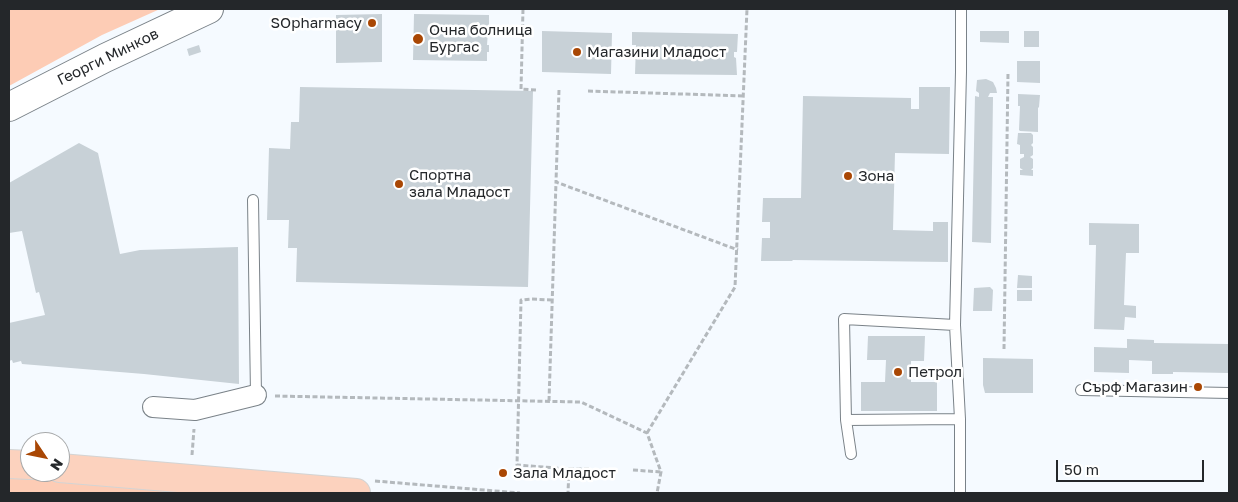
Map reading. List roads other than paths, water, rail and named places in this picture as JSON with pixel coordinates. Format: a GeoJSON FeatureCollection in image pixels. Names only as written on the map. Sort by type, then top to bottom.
{"type":"FeatureCollection","features":[{"type":"Feature","properties":{"kind":"main road"},"geometry":{"type":"LineString","coordinates":[[70,469],[356,493]]}},
{"type":"Feature","properties":{"kind":"street","name":"Георги Минков"},"geometry":{"type":"LineString","coordinates":[[9,107],[105,58],[209,9]]}},
{"type":"Feature","properties":{"kind":"street"},"geometry":{"type":"LineString","coordinates":[[153,407],[195,410],[256,395]]}},
{"type":"Feature","properties":{"kind":"lane"},"geometry":{"type":"LineString","coordinates":[[960,493],[960,419],[955,325],[961,9]]}},
{"type":"Feature","properties":{"kind":"lane"},"geometry":{"type":"LineString","coordinates":[[252,200],[256,395]]}},
{"type":"Feature","properties":{"kind":"lane"},"geometry":{"type":"LineString","coordinates":[[851,454],[846,420],[844,319],[955,325]]}},
{"type":"Feature","properties":{"kind":"lane"},"geometry":{"type":"LineString","coordinates":[[1081,390],[1229,393]]}},
{"type":"Feature","properties":{"kind":"lane"},"geometry":{"type":"LineString","coordinates":[[846,420],[960,419]]}},
{"type":"Feature","properties":{"kind":"place","name":"SOpharmacy"},"geometry":{"type":"Point","coordinates":[372,23]}},
{"type":"Feature","properties":{"kind":"place","name":"Oчна болница Бургас"},"geometry":{"type":"Point","coordinates":[418,39]}},
{"type":"Feature","properties":{"kind":"place","name":"Магазини Mладост"},"geometry":{"type":"Point","coordinates":[577,52]}},
{"type":"Feature","properties":{"kind":"place","name":"Зона"},"geometry":{"type":"Point","coordinates":[848,176]}},
{"type":"Feature","properties":{"kind":"place","name":"Спортна зала Младост"},"geometry":{"type":"Point","coordinates":[399,184]}},
{"type":"Feature","properties":{"kind":"place","name":"Петрол"},"geometry":{"type":"Point","coordinates":[898,372]}},
{"type":"Feature","properties":{"kind":"place","name":"Сърф Магазин"},"geometry":{"type":"Point","coordinates":[1198,387]}},
{"type":"Feature","properties":{"kind":"place","name":"Зала Младост"},"geometry":{"type":"Point","coordinates":[503,473]}}]}
